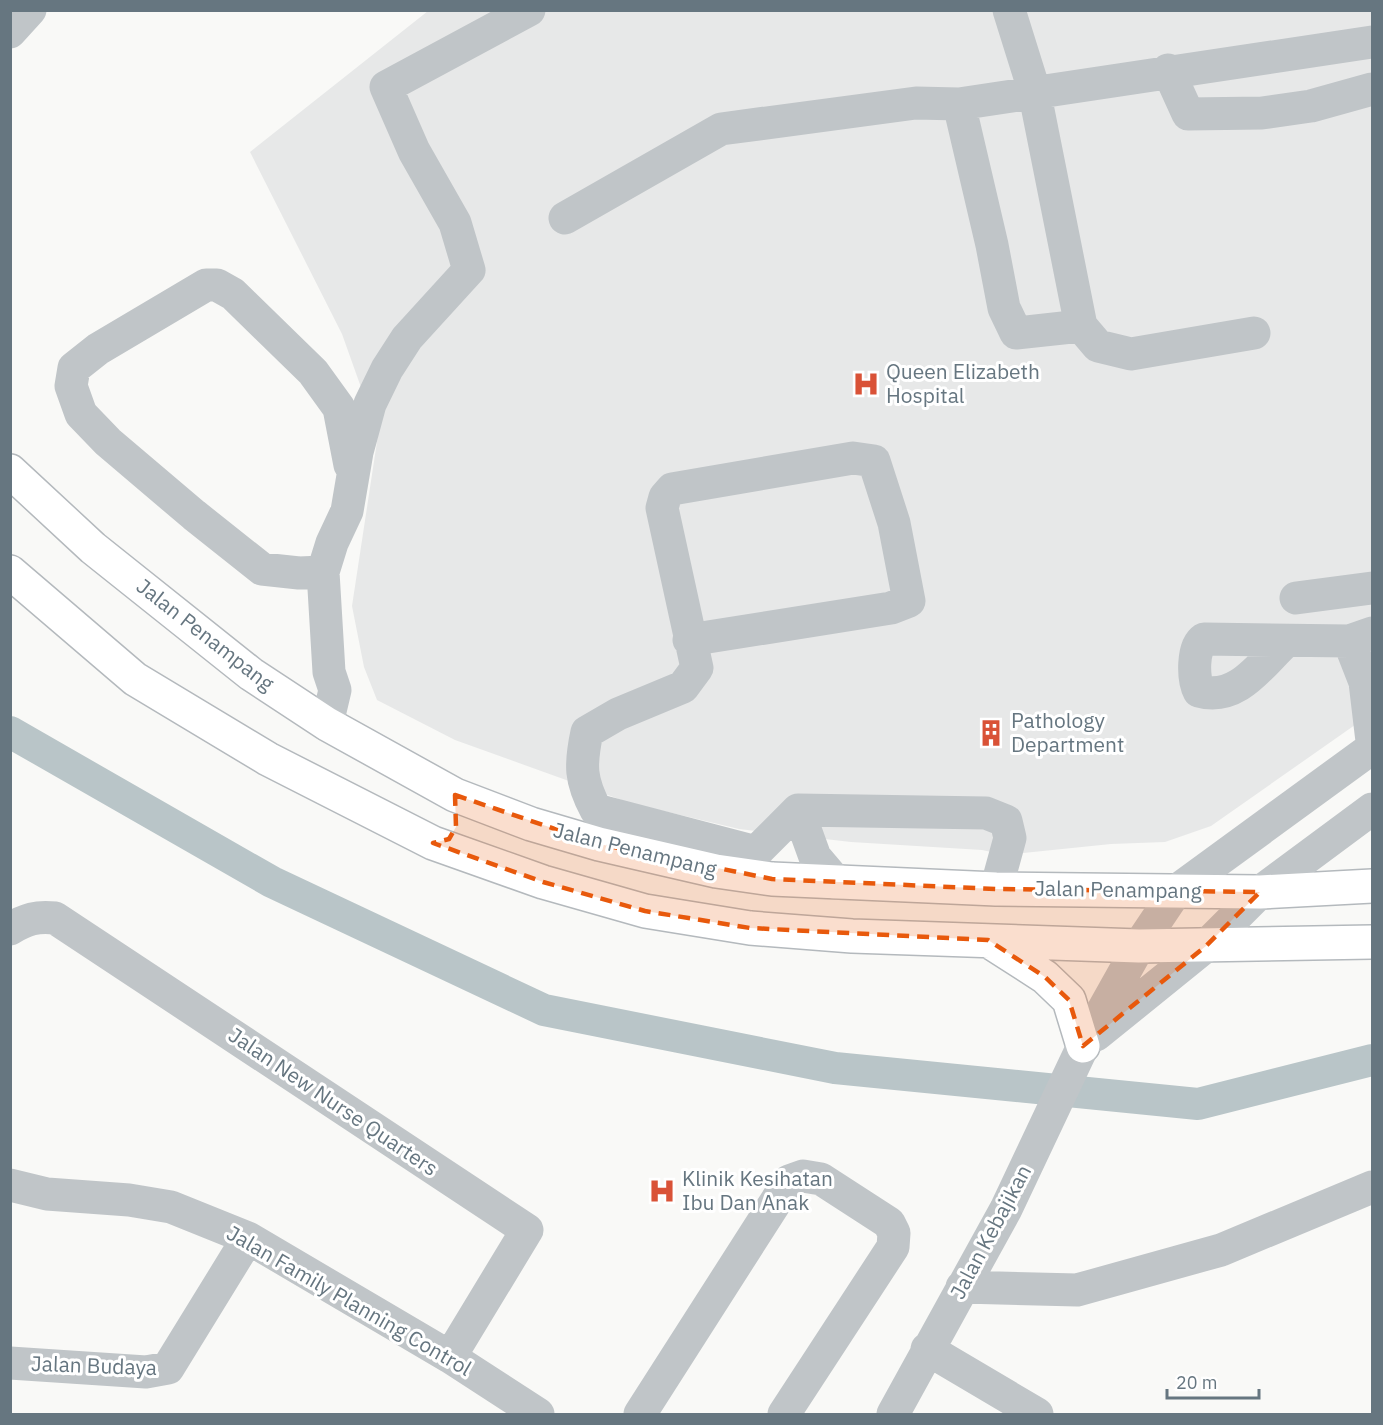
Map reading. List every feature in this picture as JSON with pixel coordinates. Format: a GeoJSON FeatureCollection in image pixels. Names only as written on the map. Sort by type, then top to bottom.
{"type":"FeatureCollection","features":[{"type":"Feature","properties":{"kind":"main road","name":"Jalan Penampang"},"geometry":{"type":"LineString","coordinates":[[10,471],[93,548],[251,674],[327,724],[455,795],[531,824],[599,844],[716,871],[772,879],[996,889],[1260,892],[1372,886]]}},
{"type":"Feature","properties":{"kind":"main road"},"geometry":{"type":"LineString","coordinates":[[10,572],[135,679],[268,759],[433,843],[543,882],[645,911],[750,928],[852,936],[1138,946],[1372,942]]}},
{"type":"Feature","properties":{"kind":"main road"},"geometry":{"type":"LineString","coordinates":[[433,843],[449,839],[456,827],[459,812],[455,795]]}},
{"type":"Feature","properties":{"kind":"main road"},"geometry":{"type":"LineString","coordinates":[[988,940],[1045,977],[1069,1000],[1083,1046]]}},
{"type":"Feature","properties":{"kind":"street"},"geometry":{"type":"LineString","coordinates":[[10,32],[30,10]]}},
{"type":"Feature","properties":{"kind":"street"},"geometry":{"type":"LineString","coordinates":[[327,724],[335,690],[329,672],[323,572],[332,543],[347,511],[370,404],[387,369],[407,338],[469,270],[455,223],[414,151],[386,87],[529,10]]}},
{"type":"Feature","properties":{"kind":"street"},"geometry":{"type":"LineString","coordinates":[[1009,10],[1034,90],[1081,326],[1098,346],[1131,354],[1254,333]]}},
{"type":"Feature","properties":{"kind":"street"},"geometry":{"type":"LineString","coordinates":[[565,218],[721,129],[916,103],[959,104],[1034,90],[1372,42]]}},
{"type":"Feature","properties":{"kind":"street"},"geometry":{"type":"LineString","coordinates":[[1168,70],[1188,114],[1262,113],[1311,106],[1372,89]]}},
{"type":"Feature","properties":{"kind":"street"},"geometry":{"type":"LineString","coordinates":[[959,104],[992,245],[1004,308],[1016,333],[1081,326]]}},
{"type":"Feature","properties":{"kind":"street"},"geometry":{"type":"LineString","coordinates":[[323,572],[299,573],[262,569],[194,515],[108,442],[81,414],[72,386],[74,368],[98,349],[206,285],[218,285],[233,294],[313,372],[333,399],[339,408],[353,479]]}},
{"type":"Feature","properties":{"kind":"street"},"geometry":{"type":"LineString","coordinates":[[689,640],[891,608],[909,601],[894,523],[874,461],[853,458],[672,489],[665,497],[662,508],[689,640],[697,668],[683,687],[618,714],[586,732],[581,759],[584,786],[596,810],[756,852],[798,810],[986,813],[1006,821],[1010,838],[996,889]]}},
{"type":"Feature","properties":{"kind":"street"},"geometry":{"type":"LineString","coordinates":[[1296,598],[1372,588]]}},
{"type":"Feature","properties":{"kind":"street"},"geometry":{"type":"LineString","coordinates":[[1286,641],[1361,637],[1372,741]]}},
{"type":"Feature","properties":{"kind":"street","name":"Jalan Kebajikan"},"geometry":{"type":"LineString","coordinates":[[893,1414],[1006,1209],[1083,1046],[1138,946],[1176,891],[1372,748]]}},
{"type":"Feature","properties":{"kind":"street","name":"Jalan Kebajikan"},"geometry":{"type":"LineString","coordinates":[[1083,1046],[1206,946],[1260,892],[1372,809]]}},
{"type":"Feature","properties":{"kind":"street"},"geometry":{"type":"LineString","coordinates":[[798,810],[815,857],[837,883]]}},
{"type":"Feature","properties":{"kind":"street","name":"Jalan New Nurse Quarters"},"geometry":{"type":"LineString","coordinates":[[10,929],[25,919],[41,916],[56,918],[526,1230],[450,1357]]}},
{"type":"Feature","properties":{"kind":"street"},"geometry":{"type":"LineString","coordinates":[[640,1414],[789,1181],[803,1176],[821,1179],[889,1223],[894,1233],[893,1247],[784,1414]]}},
{"type":"Feature","properties":{"kind":"street","name":"Jalan Family Planning Control"},"geometry":{"type":"LineString","coordinates":[[10,1185],[47,1194],[129,1200],[171,1207],[248,1238],[450,1357],[538,1414]]}},
{"type":"Feature","properties":{"kind":"street"},"geometry":{"type":"LineString","coordinates":[[962,1287],[1077,1290],[1221,1250],[1372,1187]]}},
{"type":"Feature","properties":{"kind":"street","name":"Jalan Budaya"},"geometry":{"type":"LineString","coordinates":[[10,1363],[146,1372],[168,1368],[248,1238]]}},
{"type":"Feature","properties":{"kind":"street"},"geometry":{"type":"LineString","coordinates":[[927,1349],[1037,1414]]}},
{"type":"Feature","properties":{"kind":"highlighted area"},"geometry":{"type":"Polygon","coordinates":[[[455,795],[599,844],[772,879],[996,889],[1260,892],[1206,946],[1083,1046],[1069,1000],[1045,977],[988,940],[750,928],[645,911],[543,882],[433,843],[449,839],[456,827],[455,795]]]}},
{"type":"Feature","properties":{"kind":"shaded area","name":"Queen Elizabeth Hospital"},"geometry":{"type":"Polygon","coordinates":[[[428,11],[1372,11],[1372,713],[1211,826],[1165,842],[1111,844],[1005,855],[982,850],[851,842],[739,829],[630,803],[455,740],[377,700],[364,667],[352,606],[378,435],[342,334],[250,152],[428,11]]]}},
{"type":"Feature","properties":{"kind":"waterway"},"geometry":{"type":"LineString","coordinates":[[10,732],[272,882],[544,1010],[835,1068],[1198,1104],[1372,1060]]}},
{"type":"Feature","properties":{"kind":"place","name":"Queen Elizabeth Hospital"},"geometry":{"type":"Point","coordinates":[866,384]}},
{"type":"Feature","properties":{"kind":"place","name":"Pathology Department"},"geometry":{"type":"Point","coordinates":[991,733]}},
{"type":"Feature","properties":{"kind":"place","name":"Klinik Kesihatan Ibu Dan Anak"},"geometry":{"type":"Point","coordinates":[662,1191]}}]}
